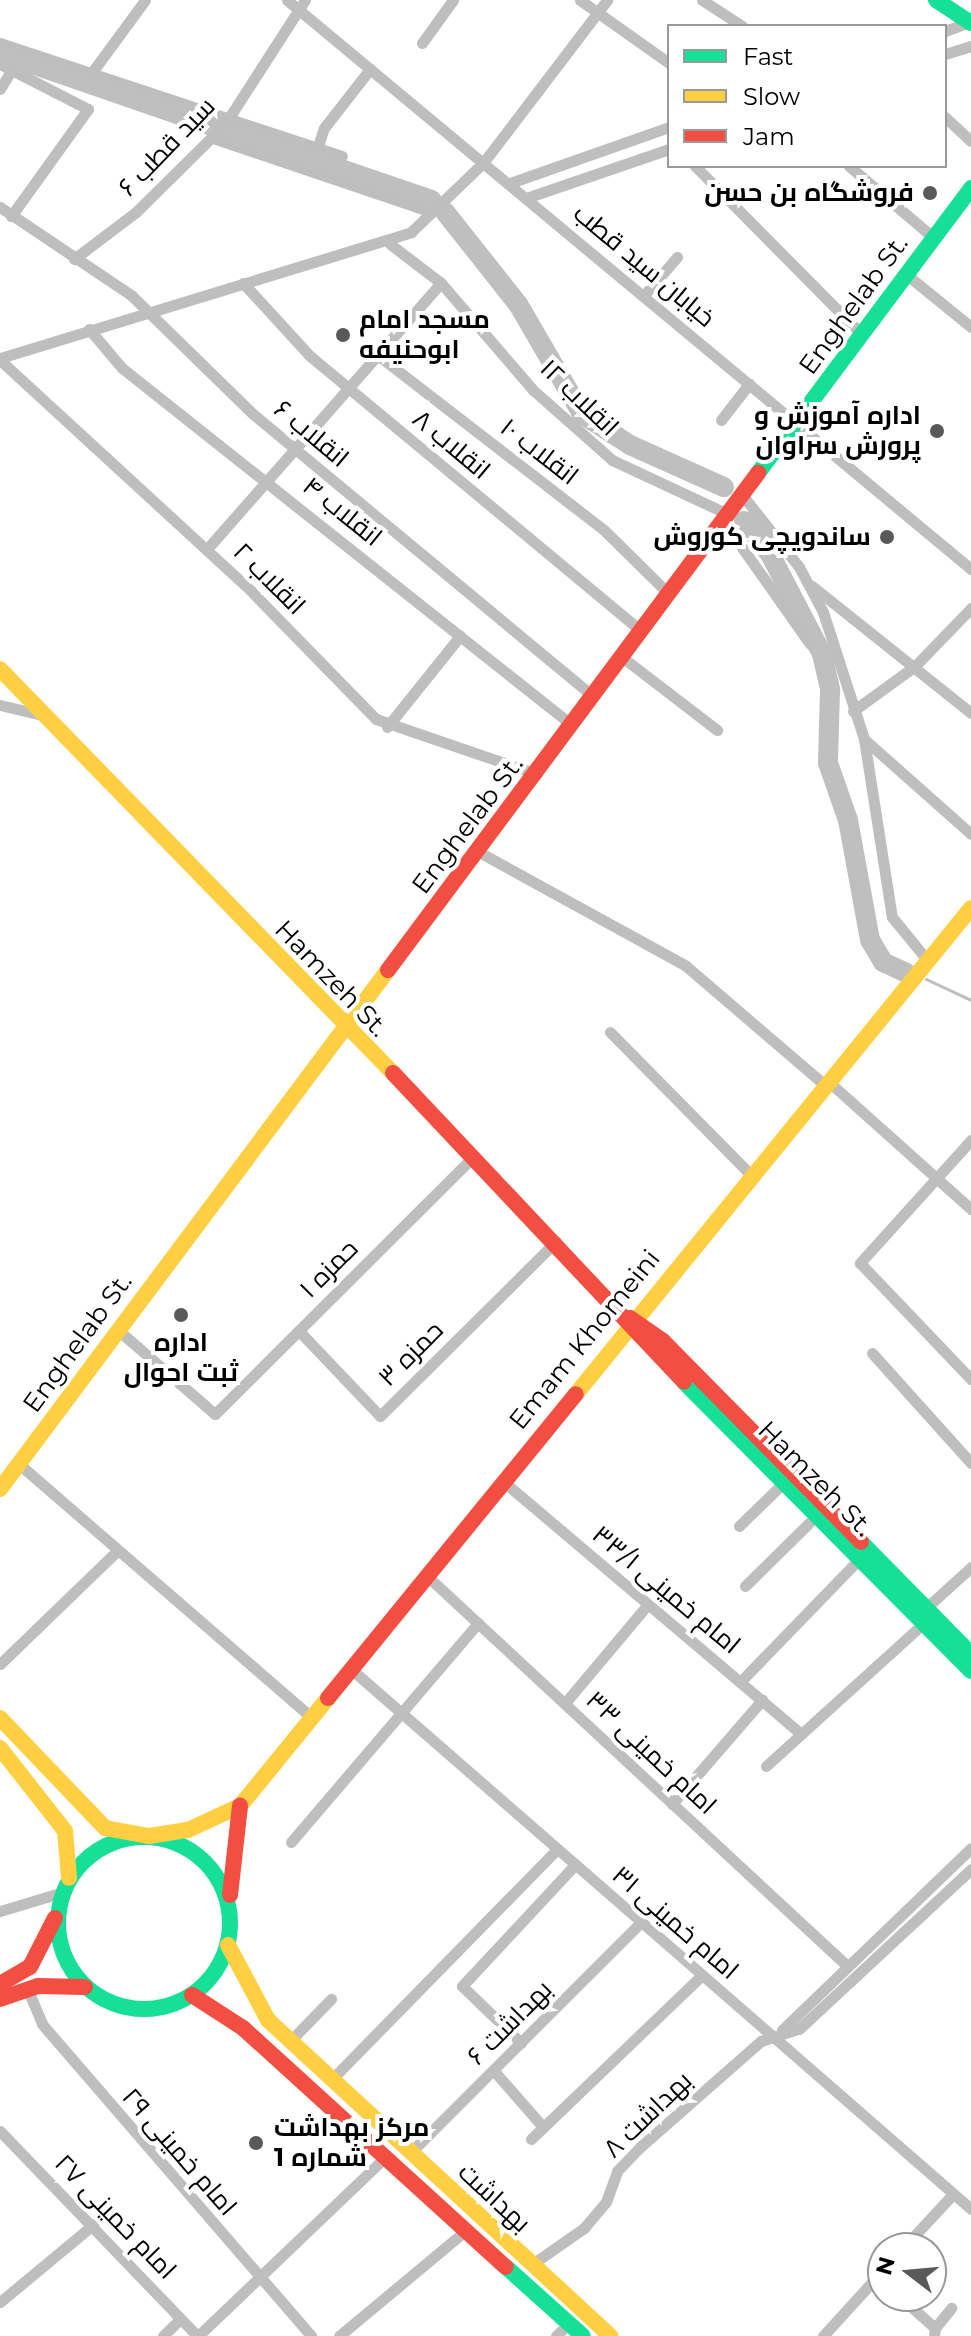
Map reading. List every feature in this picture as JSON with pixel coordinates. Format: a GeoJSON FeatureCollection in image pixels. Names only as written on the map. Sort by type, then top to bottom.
{"type":"FeatureCollection","features":[{"type":"Feature","properties":{"kind":"main road"},"geometry":{"type":"LineString","coordinates":[[936,0],[970,22]]}},
{"type":"Feature","properties":{"kind":"main road","name":"Enghelab St."},"geometry":{"type":"LineString","coordinates":[[0,1489],[342,1027],[479,852],[969,194]]}},
{"type":"Feature","properties":{"kind":"main road","name":"Hamzeh St."},"geometry":{"type":"LineString","coordinates":[[0,669],[342,1027],[474,1156],[630,1318],[663,1341],[971,1671]]}},
{"type":"Feature","properties":{"kind":"main road","name":"Emam Khomeini"},"geometry":{"type":"LineString","coordinates":[[240,1806],[504,1482],[630,1318],[752,1176],[971,908]]}},
{"type":"Feature","properties":{"kind":"main road","name":"Hamzeh St."},"geometry":{"type":"LineString","coordinates":[[630,1318],[636,1334],[920,1618],[971,1654]]}},
{"type":"Feature","properties":{"kind":"main road"},"geometry":{"type":"LineString","coordinates":[[0,1718],[91,1818],[149,1836],[200,1858],[224,1891],[230,1915]]}},
{"type":"Feature","properties":{"kind":"main road"},"geometry":{"type":"LineString","coordinates":[[0,1748],[65,1831],[67,1964],[85,1987]]}},
{"type":"Feature","properties":{"kind":"main road"},"geometry":{"type":"LineString","coordinates":[[0,1984],[39,1956],[64,1892],[103,1846],[204,1825],[240,1806]]}},
{"type":"Feature","properties":{"kind":"main road"},"geometry":{"type":"LineString","coordinates":[[0,1999],[27,1988],[85,1987],[137,2010],[192,1995],[228,1945],[229,1857],[240,1806]]}},
{"type":"Feature","properties":{"kind":"main road","name":"بهداشت"},"geometry":{"type":"LineString","coordinates":[[228,1945],[258,2007],[290,2041],[610,2336]]}},
{"type":"Feature","properties":{"kind":"main road","name":"بهداشت"},"geometry":{"type":"LineString","coordinates":[[192,1995],[243,2028],[383,2159],[583,2336]]}},
{"type":"Feature","properties":{"kind":"main road"},"geometry":{"type":"LineString","coordinates":[[308,2090],[327,2076]]}},
{"type":"Feature","properties":{"kind":"main road"},"geometry":{"type":"LineString","coordinates":[[468,2232],[484,2221]]}},
{"type":"Feature","properties":{"kind":"street"},"geometry":{"type":"LineString","coordinates":[[90,75],[145,0]]}},
{"type":"Feature","properties":{"kind":"street","name":"خیابان سید قطب"},"geometry":{"type":"LineString","coordinates":[[287,0],[302,4],[370,69],[529,197],[971,569]]}},
{"type":"Feature","properties":{"kind":"street"},"geometry":{"type":"LineString","coordinates":[[422,43],[453,0]]}},
{"type":"Feature","properties":{"kind":"street"},"geometry":{"type":"LineString","coordinates":[[580,0],[667,62]]}},
{"type":"Feature","properties":{"kind":"street"},"geometry":{"type":"LineString","coordinates":[[0,359],[243,283],[390,244],[432,212],[483,163],[607,0]]}},
{"type":"Feature","properties":{"kind":"street"},"geometry":{"type":"LineString","coordinates":[[702,0],[739,24]]}},
{"type":"Feature","properties":{"kind":"street","name":"سید قطب ۶"},"geometry":{"type":"LineString","coordinates":[[74,259],[136,212],[213,138],[302,4]]}},
{"type":"Feature","properties":{"kind":"street"},"geometry":{"type":"LineString","coordinates":[[947,30],[970,22]]}},
{"type":"Feature","properties":{"kind":"street"},"geometry":{"type":"LineString","coordinates":[[0,43],[227,121],[342,156]]}},
{"type":"Feature","properties":{"kind":"street"},"geometry":{"type":"LineString","coordinates":[[947,53],[971,46]]}},
{"type":"Feature","properties":{"kind":"street"},"geometry":{"type":"LineString","coordinates":[[0,64],[88,109],[11,216]]}},
{"type":"Feature","properties":{"kind":"street"},"geometry":{"type":"LineString","coordinates":[[0,89],[12,69]]}},
{"type":"Feature","properties":{"kind":"street"},"geometry":{"type":"LineString","coordinates":[[317,149],[324,128],[370,69]]}},
{"type":"Feature","properties":{"kind":"street"},"geometry":{"type":"LineString","coordinates":[[947,119],[971,141]]}},
{"type":"Feature","properties":{"kind":"street"},"geometry":{"type":"LineString","coordinates":[[510,183],[667,128]]}},
{"type":"Feature","properties":{"kind":"street"},"geometry":{"type":"LineString","coordinates":[[213,138],[432,212]]}},
{"type":"Feature","properties":{"kind":"street"},"geometry":{"type":"LineString","coordinates":[[529,197],[667,150]]}},
{"type":"Feature","properties":{"kind":"street"},"geometry":{"type":"LineString","coordinates":[[697,168],[862,335]]}},
{"type":"Feature","properties":{"kind":"street"},"geometry":{"type":"LineString","coordinates":[[851,168],[934,238]]}},
{"type":"Feature","properties":{"kind":"street","name":"انقلاب ۶"},"geometry":{"type":"LineString","coordinates":[[0,207],[145,312],[292,447],[593,696]]}},
{"type":"Feature","properties":{"kind":"street","name":"انقلاب ۱۲"},"geometry":{"type":"LineString","coordinates":[[390,244],[441,283],[533,390],[612,460],[727,519]]}},
{"type":"Feature","properties":{"kind":"street"},"geometry":{"type":"LineString","coordinates":[[645,294],[677,257]]}},
{"type":"Feature","properties":{"kind":"street"},"geometry":{"type":"LineString","coordinates":[[907,275],[971,327]]}},
{"type":"Feature","properties":{"kind":"street","name":"انقلاب ۸"},"geometry":{"type":"LineString","coordinates":[[243,283],[252,301],[345,387],[641,631]]}},
{"type":"Feature","properties":{"kind":"street"},"geometry":{"type":"LineString","coordinates":[[207,549],[292,447],[441,283]]}},
{"type":"Feature","properties":{"kind":"street","name":"انقلاب ۴"},"geometry":{"type":"LineString","coordinates":[[89,329],[122,368],[266,479],[572,725]]}},
{"type":"Feature","properties":{"kind":"street","name":"انقلاب ۱۰"},"geometry":{"type":"LineString","coordinates":[[375,353],[604,530],[669,594]]}},
{"type":"Feature","properties":{"kind":"street","name":"انقلاب ۲"},"geometry":{"type":"LineString","coordinates":[[0,359],[207,549],[387,727],[537,774]]}},
{"type":"Feature","properties":{"kind":"street"},"geometry":{"type":"LineString","coordinates":[[721,420],[749,384]]}},
{"type":"Feature","properties":{"kind":"street"},"geometry":{"type":"LineString","coordinates":[[743,496],[809,584],[971,713]]}},
{"type":"Feature","properties":{"kind":"street"},"geometry":{"type":"LineString","coordinates":[[727,519],[810,644]]}},
{"type":"Feature","properties":{"kind":"street"},"geometry":{"type":"LineString","coordinates":[[809,584],[864,739],[892,917],[928,961]]}},
{"type":"Feature","properties":{"kind":"street"},"geometry":{"type":"LineString","coordinates":[[853,711],[915,666],[971,608]]}},
{"type":"Feature","properties":{"kind":"street"},"geometry":{"type":"LineString","coordinates":[[387,727],[460,636]]}},
{"type":"Feature","properties":{"kind":"street"},"geometry":{"type":"LineString","coordinates":[[622,657],[717,730]]}},
{"type":"Feature","properties":{"kind":"street"},"geometry":{"type":"LineString","coordinates":[[0,705],[48,718]]}},
{"type":"Feature","properties":{"kind":"street"},"geometry":{"type":"LineString","coordinates":[[864,739],[971,834]]}},
{"type":"Feature","properties":{"kind":"street"},"geometry":{"type":"LineString","coordinates":[[479,852],[663,950],[828,1084],[971,1209]]}},
{"type":"Feature","properties":{"kind":"street"},"geometry":{"type":"LineString","coordinates":[[610,1032],[752,1176]]}},
{"type":"Feature","properties":{"kind":"street"},"geometry":{"type":"LineString","coordinates":[[971,1140],[860,1263],[971,1379]]}},
{"type":"Feature","properties":{"kind":"street","name":"حمزه ۱"},"geometry":{"type":"LineString","coordinates":[[118,1330],[215,1414],[474,1156]]}},
{"type":"Feature","properties":{"kind":"street","name":"حمزه ۳"},"geometry":{"type":"LineString","coordinates":[[299,1331],[380,1416],[556,1241]]}},
{"type":"Feature","properties":{"kind":"street"},"geometry":{"type":"LineString","coordinates":[[872,1353],[971,1463]]}},
{"type":"Feature","properties":{"kind":"street"},"geometry":{"type":"LineString","coordinates":[[19,1464],[311,1717]]}},
{"type":"Feature","properties":{"kind":"street","name":"امام خمینی ۳۳/۱"},"geometry":{"type":"LineString","coordinates":[[504,1482],[800,1733]]}},
{"type":"Feature","properties":{"kind":"street"},"geometry":{"type":"LineString","coordinates":[[739,1526],[777,1489]]}},
{"type":"Feature","properties":{"kind":"street"},"geometry":{"type":"LineString","coordinates":[[745,1586],[810,1522]]}},
{"type":"Feature","properties":{"kind":"street"},"geometry":{"type":"LineString","coordinates":[[0,1664],[117,1551]]}},
{"type":"Feature","properties":{"kind":"street"},"geometry":{"type":"LineString","coordinates":[[740,1682],[860,1558]]}},
{"type":"Feature","properties":{"kind":"street"},"geometry":{"type":"LineString","coordinates":[[766,1766],[971,1567]]}},
{"type":"Feature","properties":{"kind":"street","name":"امام خمینی ۳۳"},"geometry":{"type":"LineString","coordinates":[[426,1575],[845,1964]]}},
{"type":"Feature","properties":{"kind":"street"},"geometry":{"type":"LineString","coordinates":[[565,1703],[648,1604]]}},
{"type":"Feature","properties":{"kind":"street"},"geometry":{"type":"LineString","coordinates":[[291,1842],[398,1710],[478,1623]]}},
{"type":"Feature","properties":{"kind":"street","name":"امام خمینی ۳۱"},"geometry":{"type":"LineString","coordinates":[[351,1669],[702,1975],[776,2032],[971,2209]]}},
{"type":"Feature","properties":{"kind":"street"},"geometry":{"type":"LineString","coordinates":[[672,1804],[762,1700]]}},
{"type":"Feature","properties":{"kind":"street"},"geometry":{"type":"LineString","coordinates":[[776,2032],[971,1848]]}},
{"type":"Feature","properties":{"kind":"street"},"geometry":{"type":"LineString","coordinates":[[327,2076],[445,1969],[557,1849]]}},
{"type":"Feature","properties":{"kind":"street"},"geometry":{"type":"LineString","coordinates":[[521,2043],[462,1986],[575,1865]]}},
{"type":"Feature","properties":{"kind":"street"},"geometry":{"type":"LineString","coordinates":[[776,2032],[799,2029],[971,1869]]}},
{"type":"Feature","properties":{"kind":"street"},"geometry":{"type":"LineString","coordinates":[[0,1911],[64,1892]]}},
{"type":"Feature","properties":{"kind":"street","name":"بهداشت ۶"},"geometry":{"type":"LineString","coordinates":[[410,2153],[641,1922]]}},
{"type":"Feature","properties":{"kind":"street"},"geometry":{"type":"LineString","coordinates":[[531,2139],[702,1975]]}},
{"type":"Feature","properties":{"kind":"street","name":"امام خمینی ۲۹"},"geometry":{"type":"LineString","coordinates":[[27,1988],[42,2024],[261,2282],[311,2336]]}},
{"type":"Feature","properties":{"kind":"street"},"geometry":{"type":"LineString","coordinates":[[290,2041],[331,1999]]}},
{"type":"Feature","properties":{"kind":"street","name":"بهداشت ۸"},"geometry":{"type":"LineString","coordinates":[[531,2265],[584,2228],[606,2202],[617,2171],[776,2032]]}},
{"type":"Feature","properties":{"kind":"street"},"geometry":{"type":"LineString","coordinates":[[494,2071],[543,2127]]}},
{"type":"Feature","properties":{"kind":"street","name":"امام خمینی ۲۷"},"geometry":{"type":"LineString","coordinates":[[0,2131],[94,2224],[197,2336]]}},
{"type":"Feature","properties":{"kind":"street"},"geometry":{"type":"LineString","coordinates":[[197,2336],[261,2282],[383,2159]]}},
{"type":"Feature","properties":{"kind":"street"},"geometry":{"type":"LineString","coordinates":[[918,2232],[953,2194]]}},
{"type":"Feature","properties":{"kind":"street"},"geometry":{"type":"LineString","coordinates":[[0,2302],[94,2224]]}},
{"type":"Feature","properties":{"kind":"street"},"geometry":{"type":"LineString","coordinates":[[339,2336],[468,2232]]}},
{"type":"Feature","properties":{"kind":"street"},"geometry":{"type":"LineString","coordinates":[[823,2336],[867,2290]]}},
{"type":"Feature","properties":{"kind":"street"},"geometry":{"type":"LineString","coordinates":[[915,2312],[934,2332],[951,2308]]}},
{"type":"Feature","properties":{"kind":"street"},"geometry":{"type":"LineString","coordinates":[[163,2336],[180,2319]]}},
{"type":"Feature","properties":{"kind":"street"},"geometry":{"type":"LineString","coordinates":[[556,2336],[569,2323]]}},
{"type":"Feature","properties":{"kind":"waterway"},"geometry":{"type":"LineString","coordinates":[[0,53],[212,126]]}},
{"type":"Feature","properties":{"kind":"waterway"},"geometry":{"type":"LineString","coordinates":[[230,131],[431,200]]}},
{"type":"Feature","properties":{"kind":"waterway"},"geometry":{"type":"LineString","coordinates":[[445,212],[518,304],[582,414],[630,445],[724,487]]}},
{"type":"Feature","properties":{"kind":"waterway"},"geometry":{"type":"LineString","coordinates":[[744,521],[770,554],[822,654],[830,690],[828,763],[848,820],[870,940],[883,962],[907,973]]}},
{"type":"Feature","properties":{"kind":"waterway"},"geometry":{"type":"LineString","coordinates":[[926,979],[971,1000]]}},
{"type":"Feature","properties":{"kind":"traffic: fast"},"geometry":{"type":"LineString","coordinates":[[936,0],[971,23]]}},
{"type":"Feature","properties":{"kind":"traffic: fast"},"geometry":{"type":"LineString","coordinates":[[758,473],[971,188]]}},
{"type":"Feature","properties":{"kind":"traffic: fast"},"geometry":{"type":"LineString","coordinates":[[684,1382],[971,1671]]}},
{"type":"Feature","properties":{"kind":"traffic: fast"},"geometry":{"type":"LineString","coordinates":[[861,1542],[971,1654]]}},
{"type":"Feature","properties":{"kind":"traffic: fast"},"geometry":{"type":"LineString","coordinates":[[144,1837],[177,1843],[205,1862],[224,1890],[230,1923],[224,1956],[205,1984],[177,2003],[144,2009],[111,2003],[83,1984],[64,1956],[58,1923],[64,1890],[83,1862],[111,1843],[144,1837]]}},
{"type":"Feature","properties":{"kind":"traffic: fast"},"geometry":{"type":"LineString","coordinates":[[506,2267],[583,2336]]}},
{"type":"Feature","properties":{"kind":"traffic: slow"},"geometry":{"type":"LineString","coordinates":[[0,669],[393,1073]]}},
{"type":"Feature","properties":{"kind":"traffic: slow"},"geometry":{"type":"LineString","coordinates":[[576,1394],[971,908]]}},
{"type":"Feature","properties":{"kind":"traffic: slow"},"geometry":{"type":"LineString","coordinates":[[0,1489],[388,970]]}},
{"type":"Feature","properties":{"kind":"traffic: slow"},"geometry":{"type":"LineString","coordinates":[[0,1718],[105,1828],[149,1836],[188,1830],[240,1806],[328,1698]]}},
{"type":"Feature","properties":{"kind":"traffic: slow"},"geometry":{"type":"LineString","coordinates":[[0,1748],[65,1831],[69,1878]]}},
{"type":"Feature","properties":{"kind":"traffic: slow"},"geometry":{"type":"LineString","coordinates":[[228,1945],[268,2020],[610,2336]]}},
{"type":"Feature","properties":{"kind":"traffic: jam"},"geometry":{"type":"LineString","coordinates":[[388,970],[758,473]]}},
{"type":"Feature","properties":{"kind":"traffic: jam"},"geometry":{"type":"LineString","coordinates":[[393,1073],[684,1382]]}},
{"type":"Feature","properties":{"kind":"traffic: jam"},"geometry":{"type":"LineString","coordinates":[[630,1318],[663,1341],[861,1542]]}},
{"type":"Feature","properties":{"kind":"traffic: jam"},"geometry":{"type":"LineString","coordinates":[[328,1698],[576,1394]]}},
{"type":"Feature","properties":{"kind":"traffic: jam"},"geometry":{"type":"LineString","coordinates":[[230,1895],[240,1806]]}},
{"type":"Feature","properties":{"kind":"traffic: jam"},"geometry":{"type":"LineString","coordinates":[[0,1984],[30,1967],[55,1918]]}},
{"type":"Feature","properties":{"kind":"traffic: jam"},"geometry":{"type":"LineString","coordinates":[[0,1999],[38,1986],[85,1987]]}},
{"type":"Feature","properties":{"kind":"traffic: jam"},"geometry":{"type":"LineString","coordinates":[[192,1995],[243,2028],[506,2267]]}},
{"type":"Feature","properties":{"kind":"place","name":"فروشگاه بن حسن"},"geometry":{"type":"Point","coordinates":[930,193]}},
{"type":"Feature","properties":{"kind":"place","name":"مسجد امام ابوحنیفه"},"geometry":{"type":"Point","coordinates":[343,335]}},
{"type":"Feature","properties":{"kind":"place","name":"اداره آموزش و پرورش سراوان"},"geometry":{"type":"Point","coordinates":[937,431]}},
{"type":"Feature","properties":{"kind":"place","name":"ساندویچی کوروش"},"geometry":{"type":"Point","coordinates":[887,537]}},
{"type":"Feature","properties":{"kind":"place","name":"اداره ثبت احوال"},"geometry":{"type":"Point","coordinates":[181,1315]}},
{"type":"Feature","properties":{"kind":"place","name":"مرکز بهداشت شماره 1"},"geometry":{"type":"Point","coordinates":[256,2143]}}]}
